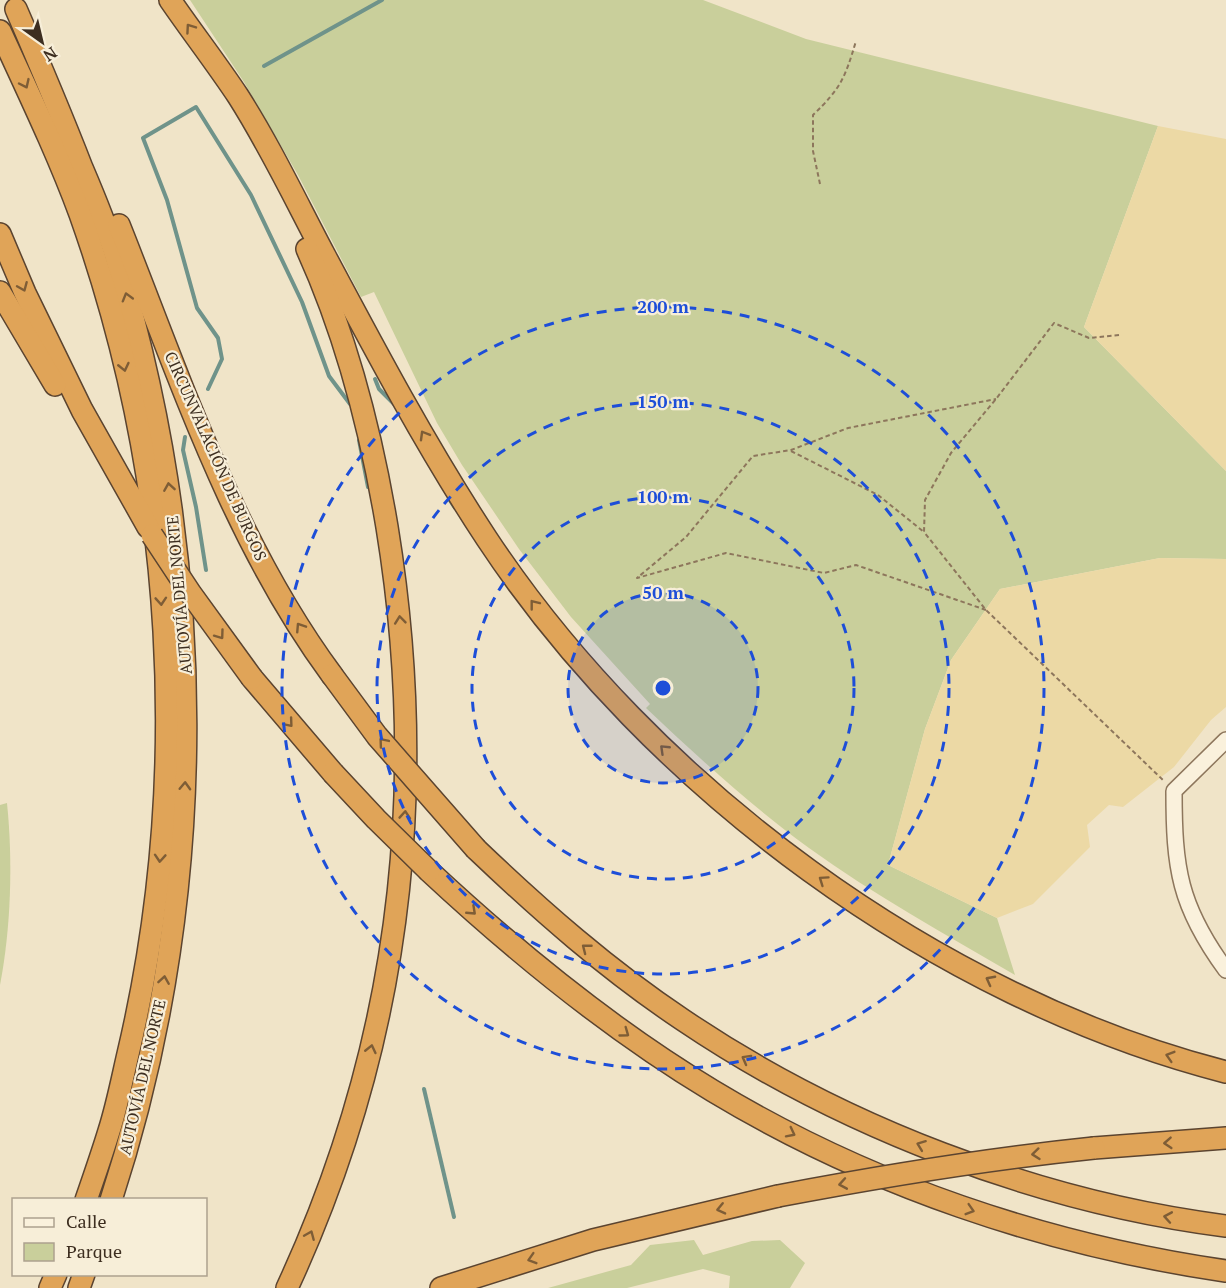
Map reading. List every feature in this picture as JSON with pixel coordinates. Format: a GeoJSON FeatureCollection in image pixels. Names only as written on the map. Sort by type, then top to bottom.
{"type":"FeatureCollection","features":[{"type":"Feature","properties":{"kind":"highway"},"geometry":{"type":"LineString","coordinates":[[170,0],[238,96],[389,374],[487,539],[557,633],[633,718],[746,822],[785,853],[887,923],[1030,1001],[1137,1046],[1226,1072]]}},
{"type":"Feature","properties":{"kind":"highway","name":"CIRCUNVALACIÓN DE BURGOS"},"geometry":{"type":"LineString","coordinates":[[13,4],[76,119],[191,408],[249,538],[285,604],[332,675],[377,736],[476,849],[584,947],[652,998],[729,1049],[835,1107],[907,1139],[991,1171],[1100,1203],[1226,1226]]}},
{"type":"Feature","properties":{"kind":"highway","name":"AUTOVÍA DEL NORTE"},"geometry":{"type":"LineString","coordinates":[[13,4],[92,193],[114,251],[132,311],[148,376],[167,476],[184,626],[187,692],[186,758],[184,822],[178,887],[159,1014],[143,1086],[112,1198]]}},
{"type":"Feature","properties":{"kind":"highway","name":"AUTOVÍA DEL NORTE"},"geometry":{"type":"LineString","coordinates":[[0,31],[48,135],[80,214],[103,286],[133,404],[149,494],[160,582],[166,722],[159,874],[136,1019],[110,1128],[87,1198]]}},
{"type":"Feature","properties":{"kind":"highway"},"geometry":{"type":"LineString","coordinates":[[209,56],[280,188],[315,267],[342,338],[366,417],[381,489],[395,578],[402,647],[406,720],[406,787],[399,890],[390,954],[363,1080],[343,1148],[321,1208],[287,1288]]}},
{"type":"Feature","properties":{"kind":"highway"},"geometry":{"type":"LineString","coordinates":[[0,234],[34,312],[82,410],[152,535],[191,594],[252,678],[333,773],[429,872],[522,955],[626,1034],[714,1092],[850,1162],[962,1208],[1048,1233],[1148,1258],[1226,1270]]}},
{"type":"Feature","properties":{"kind":"highway"},"geometry":{"type":"LineString","coordinates":[[0,292],[133,511],[152,535]]}},
{"type":"Feature","properties":{"kind":"highway"},"geometry":{"type":"LineString","coordinates":[[441,1288],[593,1240],[778,1196],[923,1169],[1022,1155],[1226,1138]]}},
{"type":"Feature","properties":{"kind":"street"},"geometry":{"type":"LineString","coordinates":[[1226,740],[1174,791],[1174,841],[1177,868],[1184,896],[1194,920],[1226,970]]}},
{"type":"Feature","properties":{"kind":"path"},"geometry":{"type":"LineString","coordinates":[[820,184],[813,151],[813,115],[833,96],[845,77],[856,41]]}},
{"type":"Feature","properties":{"kind":"path"},"geometry":{"type":"LineString","coordinates":[[924,532],[925,500],[945,462],[1054,323],[1089,338],[1119,335]]}},
{"type":"Feature","properties":{"kind":"path"},"geometry":{"type":"LineString","coordinates":[[986,610],[856,565],[824,573],[726,553],[637,578],[686,537],[753,456],[791,450],[848,428],[996,399]]}},
{"type":"Feature","properties":{"kind":"path"},"geometry":{"type":"LineString","coordinates":[[791,450],[878,495],[924,532],[986,610],[1174,791]]}},
{"type":"Feature","properties":{"kind":"green space"},"geometry":{"type":"Polygon","coordinates":[[[190,0],[703,0],[806,39],[1158,126],[1084,327],[1226,471],[1226,559],[1160,558],[1000,589],[951,660],[925,729],[888,865],[997,918],[1015,975],[884,898],[809,848],[705,763],[646,708],[650,704],[571,617],[519,549],[462,465],[437,423],[374,292],[361,297],[298,175],[244,82],[190,0]]]}},
{"type":"Feature","properties":{"kind":"green space"},"geometry":{"type":"Polygon","coordinates":[[[7,803],[10,894],[7,941],[0,985],[0,805],[7,803]]]}},
{"type":"Feature","properties":{"kind":"green space"},"geometry":{"type":"Polygon","coordinates":[[[694,1240],[703,1255],[752,1241],[780,1240],[805,1263],[790,1288],[729,1288],[730,1276],[703,1269],[627,1288],[548,1288],[631,1265],[650,1245],[694,1240]]]}},
{"type":"Feature","properties":{"kind":"sand"},"geometry":{"type":"Polygon","coordinates":[[[1158,126],[1226,139],[1226,471],[1084,327],[1158,126]]]}},
{"type":"Feature","properties":{"kind":"sand"},"geometry":{"type":"Polygon","coordinates":[[[1160,558],[1226,559],[1226,707],[1211,720],[1174,767],[1123,807],[1109,805],[1087,825],[1090,847],[1033,904],[997,918],[888,865],[925,729],[951,660],[1000,589],[1160,558]]]}},
{"type":"Feature","properties":{"kind":"waterway"},"geometry":{"type":"LineString","coordinates":[[264,66],[382,0]]}},
{"type":"Feature","properties":{"kind":"waterway"},"geometry":{"type":"LineString","coordinates":[[208,389],[222,359],[218,338],[197,308],[167,200],[143,138],[196,107],[251,195],[302,302],[329,376],[350,404]]}},
{"type":"Feature","properties":{"kind":"waterway"},"geometry":{"type":"LineString","coordinates":[[375,379],[379,389],[394,404]]}},
{"type":"Feature","properties":{"kind":"waterway"},"geometry":{"type":"LineString","coordinates":[[185,437],[183,450],[196,507],[206,570]]}},
{"type":"Feature","properties":{"kind":"waterway"},"geometry":{"type":"LineString","coordinates":[[359,440],[368,487]]}},
{"type":"Feature","properties":{"kind":"waterway"},"geometry":{"type":"LineString","coordinates":[[449,499],[455,508]]}},
{"type":"Feature","properties":{"kind":"waterway"},"geometry":{"type":"LineString","coordinates":[[424,1089],[454,1217]]}}]}
